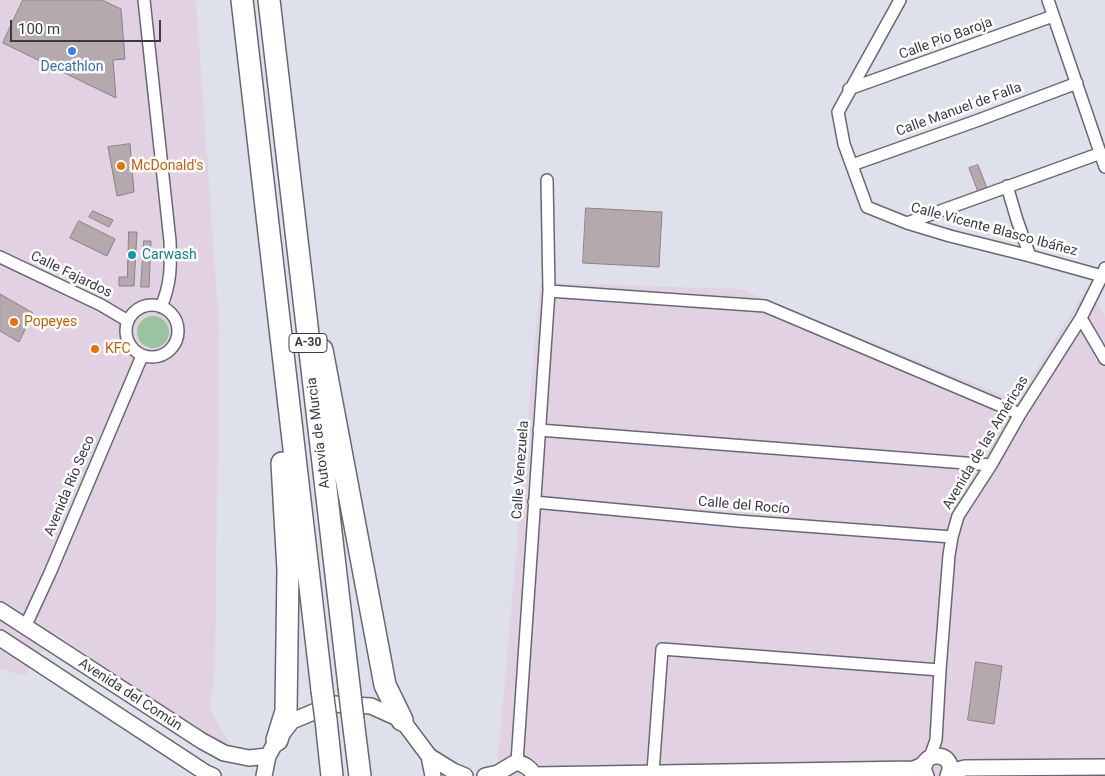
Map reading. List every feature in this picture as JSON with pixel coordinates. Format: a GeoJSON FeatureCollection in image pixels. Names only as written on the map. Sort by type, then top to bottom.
{"type":"FeatureCollection","features":[{"type":"Feature","properties":{"kind":"highway","name":"Autovía de Murcia"},"geometry":{"type":"LineString","coordinates":[[242,0],[332,776]]}},
{"type":"Feature","properties":{"kind":"highway","name":"Autovía de Murcia"},"geometry":{"type":"LineString","coordinates":[[269,0],[360,776]]}},
{"type":"Feature","properties":{"kind":"highway"},"geometry":{"type":"LineString","coordinates":[[289,175],[385,686],[402,720]]}},
{"type":"Feature","properties":{"kind":"highway"},"geometry":{"type":"LineString","coordinates":[[271,251],[288,570],[286,711],[272,748]]}},
{"type":"Feature","properties":{"kind":"street"},"geometry":{"type":"LineString","coordinates":[[144,0],[170,241],[171,269],[162,306]]}},
{"type":"Feature","properties":{"kind":"street","name":"Calle Vicente Blasco Ibáñez"},"geometry":{"type":"LineString","coordinates":[[900,0],[849,89],[838,112],[844,144],[867,207],[907,223],[950,236],[1104,272]]}},
{"type":"Feature","properties":{"kind":"street"},"geometry":{"type":"LineString","coordinates":[[1048,0],[1105,167]]}},
{"type":"Feature","properties":{"kind":"street","name":"Calle Pío Baroja"},"geometry":{"type":"LineString","coordinates":[[849,89],[1053,16]]}},
{"type":"Feature","properties":{"kind":"street","name":"Calle Manuel de Falla"},"geometry":{"type":"LineString","coordinates":[[852,165],[1076,83]]}},
{"type":"Feature","properties":{"kind":"street"},"geometry":{"type":"LineString","coordinates":[[907,223],[1101,153]]}},
{"type":"Feature","properties":{"kind":"street","name":"Calle Venezuela"},"geometry":{"type":"LineString","coordinates":[[517,762],[549,291],[547,180]]}},
{"type":"Feature","properties":{"kind":"street"},"geometry":{"type":"LineString","coordinates":[[1007,186],[1030,256]]}},
{"type":"Feature","properties":{"kind":"street","name":"Calle Fajardos"},"geometry":{"type":"LineString","coordinates":[[0,257],[101,305],[128,321]]}},
{"type":"Feature","properties":{"kind":"street","name":"Avenida de las Américas"},"geometry":{"type":"LineString","coordinates":[[929,765],[936,740],[949,555],[958,516],[1081,318],[1104,272]]}},
{"type":"Feature","properties":{"kind":"street"},"geometry":{"type":"LineString","coordinates":[[549,291],[765,306],[1020,414]]}},
{"type":"Feature","properties":{"kind":"street"},"geometry":{"type":"LineString","coordinates":[[150,305],[162,306],[175,317],[179,333],[177,341],[173,349],[166,354],[150,358],[142,356],[130,345],[126,329],[128,321],[139,308],[150,305]]}},
{"type":"Feature","properties":{"kind":"street"},"geometry":{"type":"LineString","coordinates":[[1081,318],[1105,359]]}},
{"type":"Feature","properties":{"kind":"street","name":"Avenida Río Seco"},"geometry":{"type":"LineString","coordinates":[[25,627],[50,573],[142,356]]}},
{"type":"Feature","properties":{"kind":"street"},"geometry":{"type":"LineString","coordinates":[[539,430],[991,465]]}},
{"type":"Feature","properties":{"kind":"street","name":"Calle del Rocío"},"geometry":{"type":"LineString","coordinates":[[534,502],[738,521],[952,537]]}},
{"type":"Feature","properties":{"kind":"street","name":"Avenida del Común"},"geometry":{"type":"LineString","coordinates":[[0,610],[216,749],[224,753],[250,758],[272,748]]}},
{"type":"Feature","properties":{"kind":"street","name":"Avenida del Común"},"geometry":{"type":"LineString","coordinates":[[0,638],[213,776]]}},
{"type":"Feature","properties":{"kind":"street"},"geometry":{"type":"LineString","coordinates":[[653,772],[662,648],[940,670]]}},
{"type":"Feature","properties":{"kind":"street"},"geometry":{"type":"LineString","coordinates":[[264,776],[272,748],[292,721],[333,704],[371,706],[402,720],[429,756],[465,776]]}},
{"type":"Feature","properties":{"kind":"street"},"geometry":{"type":"LineString","coordinates":[[429,756],[433,776]]}},
{"type":"Feature","properties":{"kind":"street"},"geometry":{"type":"LineString","coordinates":[[485,776],[498,774],[517,762],[524,764],[534,776],[929,765],[965,768],[1105,767]]}},
{"type":"Feature","properties":{"kind":"street"},"geometry":{"type":"LineString","coordinates":[[929,765],[950,768],[948,776]]}},
{"type":"Feature","properties":{"kind":"street"},"geometry":{"type":"LineString","coordinates":[[948,776],[957,770],[965,768]]}},
{"type":"Feature","properties":{"kind":"shaded area"},"geometry":{"type":"Polygon","coordinates":[[[0,0],[196,0],[219,327],[215,666],[210,710],[233,749],[206,735],[55,633],[24,676],[0,668],[0,0]]]}},
{"type":"Feature","properties":{"kind":"shaded area"},"geometry":{"type":"Polygon","coordinates":[[[540,283],[741,289],[1017,401],[1086,289],[1105,316],[1105,776],[499,776],[498,760],[540,283]]]}},
{"type":"Feature","properties":{"kind":"green space"},"geometry":{"type":"Polygon","coordinates":[[[153,316],[165,320],[169,332],[165,344],[153,348],[141,344],[137,332],[141,320],[153,316]]]}},
{"type":"Feature","properties":{"kind":"building","name":"Decathlon"},"geometry":{"type":"Polygon","coordinates":[[[23,0],[102,0],[121,9],[125,59],[113,60],[116,98],[3,43],[23,0]]]}},
{"type":"Feature","properties":{"kind":"building"},"geometry":{"type":"Polygon","coordinates":[[[130,144],[134,192],[117,196],[108,147],[130,144]]]}},
{"type":"Feature","properties":{"kind":"building"},"geometry":{"type":"Polygon","coordinates":[[[978,165],[987,188],[978,192],[969,168],[978,165]]]}},
{"type":"Feature","properties":{"kind":"building"},"geometry":{"type":"Polygon","coordinates":[[[586,208],[662,212],[659,267],[583,263],[586,208]]]}},
{"type":"Feature","properties":{"kind":"building"},"geometry":{"type":"Polygon","coordinates":[[[93,211],[113,220],[109,227],[89,217],[93,211]]]}},
{"type":"Feature","properties":{"kind":"building"},"geometry":{"type":"Polygon","coordinates":[[[79,221],[115,239],[107,256],[70,238],[79,221]]]}},
{"type":"Feature","properties":{"kind":"building","name":"Carwash"},"geometry":{"type":"Polygon","coordinates":[[[129,232],[137,232],[134,286],[119,286],[119,277],[127,277],[129,232]]]}},
{"type":"Feature","properties":{"kind":"building"},"geometry":{"type":"Polygon","coordinates":[[[144,241],[151,241],[149,287],[141,287],[144,241]]]}},
{"type":"Feature","properties":{"kind":"building","name":"Popeyes"},"geometry":{"type":"Polygon","coordinates":[[[0,294],[33,313],[19,342],[0,331],[0,294]]]}},
{"type":"Feature","properties":{"kind":"building"},"geometry":{"type":"Polygon","coordinates":[[[976,662],[1002,666],[994,724],[968,720],[976,662]]]}},
{"type":"Feature","properties":{"kind":"place","name":"Decathlon"},"geometry":{"type":"Point","coordinates":[72,51]}},
{"type":"Feature","properties":{"kind":"place","name":"McDonald's"},"geometry":{"type":"Point","coordinates":[121,166]}},
{"type":"Feature","properties":{"kind":"place","name":"Carwash"},"geometry":{"type":"Point","coordinates":[132,255]}},
{"type":"Feature","properties":{"kind":"place","name":"Popeyes"},"geometry":{"type":"Point","coordinates":[14,322]}},
{"type":"Feature","properties":{"kind":"place","name":"KFC"},"geometry":{"type":"Point","coordinates":[95,349]}}]}
